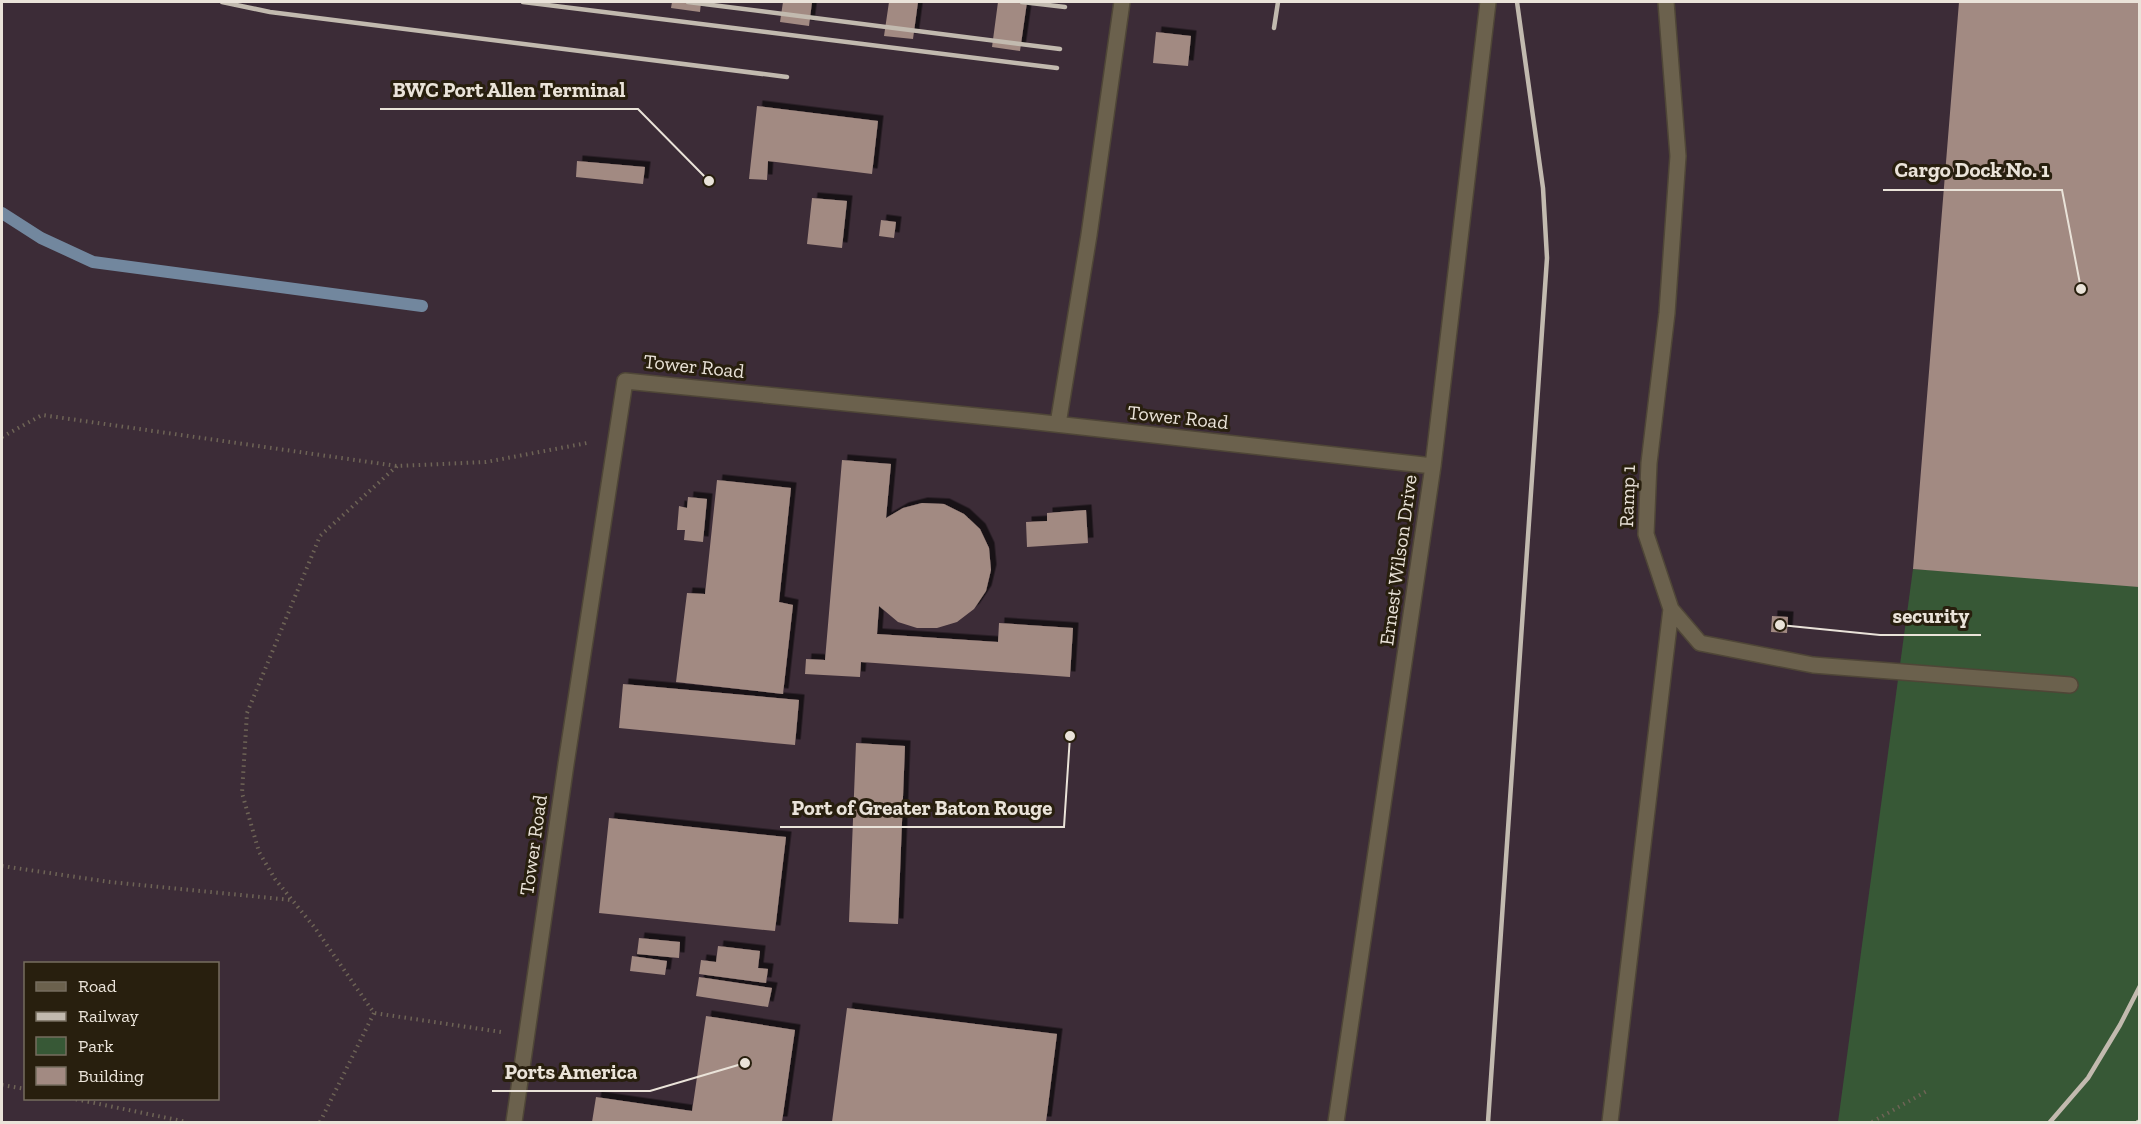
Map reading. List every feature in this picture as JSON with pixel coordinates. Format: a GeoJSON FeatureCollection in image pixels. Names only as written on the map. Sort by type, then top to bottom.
{"type":"FeatureCollection","features":[{"type":"Feature","properties":{"kind":"lane"},"geometry":{"type":"LineString","coordinates":[[1058,424],[1089,235],[1122,2]]}},
{"type":"Feature","properties":{"kind":"lane","name":"Ernest Wilson Drive"},"geometry":{"type":"LineString","coordinates":[[1336,1122],[1433,466],[1488,2]]}},
{"type":"Feature","properties":{"kind":"lane","name":"Ramp 1"},"geometry":{"type":"LineString","coordinates":[[1666,2],[1678,156],[1667,313],[1649,463],[1646,534],[1671,609],[1700,643],[1813,664],[2070,685]]}},
{"type":"Feature","properties":{"kind":"lane","name":"Tower Road"},"geometry":{"type":"LineString","coordinates":[[514,1122],[525,1035],[625,381],[1058,424],[1433,466]]}},
{"type":"Feature","properties":{"kind":"lane"},"geometry":{"type":"LineString","coordinates":[[1610,1122],[1671,609]]}},
{"type":"Feature","properties":{"kind":"path"},"geometry":{"type":"LineString","coordinates":[[2,437],[42,415],[397,466],[486,462],[615,438]]}},
{"type":"Feature","properties":{"kind":"path"},"geometry":{"type":"LineString","coordinates":[[397,466],[320,536],[247,713],[242,794],[259,852],[275,879],[315,928],[374,1013],[525,1035]]}},
{"type":"Feature","properties":{"kind":"path"},"geometry":{"type":"LineString","coordinates":[[2,866],[110,882],[292,900]]}},
{"type":"Feature","properties":{"kind":"path"},"geometry":{"type":"LineString","coordinates":[[320,1122],[374,1013]]}},
{"type":"Feature","properties":{"kind":"path"},"geometry":{"type":"LineString","coordinates":[[2,1084],[24,1089]]}},
{"type":"Feature","properties":{"kind":"path"},"geometry":{"type":"LineString","coordinates":[[1872,1122],[1927,1091]]}},
{"type":"Feature","properties":{"kind":"path"},"geometry":{"type":"LineString","coordinates":[[80,1100],[187,1122]]}},
{"type":"Feature","properties":{"kind":"shaded area"},"geometry":{"type":"Polygon","coordinates":[[[2,2],[2139,2],[2139,1122],[2,1122],[2,2]]]}},
{"type":"Feature","properties":{"kind":"green space"},"geometry":{"type":"Polygon","coordinates":[[[1913,569],[2139,583],[2139,1122],[1838,1122],[1913,569]]]}},
{"type":"Feature","properties":{"kind":"building"},"geometry":{"type":"Polygon","coordinates":[[[672,2],[701,2],[700,12],[671,8],[672,2]]]}},
{"type":"Feature","properties":{"kind":"building"},"geometry":{"type":"Polygon","coordinates":[[[783,2],[812,2],[809,26],[780,22],[783,2]]]}},
{"type":"Feature","properties":{"kind":"building"},"geometry":{"type":"Polygon","coordinates":[[[889,2],[918,2],[913,39],[884,36],[889,2]]]}},
{"type":"Feature","properties":{"kind":"building"},"geometry":{"type":"Polygon","coordinates":[[[998,2],[1027,2],[1020,51],[992,47],[998,2]]]}},
{"type":"Feature","properties":{"kind":"building"},"geometry":{"type":"Polygon","coordinates":[[[1959,2],[2139,2],[2139,587],[1913,569],[1959,2]]]}},
{"type":"Feature","properties":{"kind":"building"},"geometry":{"type":"Polygon","coordinates":[[[1156,32],[1191,36],[1188,66],[1153,63],[1156,32]]]}},
{"type":"Feature","properties":{"kind":"building"},"geometry":{"type":"Polygon","coordinates":[[[757,106],[878,121],[872,174],[768,161],[767,180],[749,179],[757,106]]]}},
{"type":"Feature","properties":{"kind":"building"},"geometry":{"type":"Polygon","coordinates":[[[577,161],[645,167],[643,184],[576,177],[577,161]]]}},
{"type":"Feature","properties":{"kind":"building"},"geometry":{"type":"Polygon","coordinates":[[[812,198],[847,201],[842,248],[807,244],[812,198]]]}},
{"type":"Feature","properties":{"kind":"building"},"geometry":{"type":"Polygon","coordinates":[[[881,220],[896,222],[894,238],[879,236],[881,220]]]}},
{"type":"Feature","properties":{"kind":"building"},"geometry":{"type":"Polygon","coordinates":[[[842,460],[891,464],[886,518],[903,508],[922,503],[944,504],[964,514],[980,529],[989,548],[991,570],[986,591],[974,609],[957,622],[937,628],[917,628],[898,622],[879,606],[877,634],[998,642],[999,623],[1073,628],[1070,677],[861,662],[860,677],[805,674],[806,659],[825,660],[842,460]]]}},
{"type":"Feature","properties":{"kind":"building"},"geometry":{"type":"Polygon","coordinates":[[[717,480],[791,488],[779,602],[793,605],[783,694],[676,682],[687,593],[705,594],[717,480]]]}},
{"type":"Feature","properties":{"kind":"building"},"geometry":{"type":"Polygon","coordinates":[[[688,497],[707,499],[703,542],[684,540],[685,530],[677,530],[679,506],[687,508],[688,497]]]}},
{"type":"Feature","properties":{"kind":"building"},"geometry":{"type":"Polygon","coordinates":[[[1086,510],[1088,543],[1027,547],[1026,522],[1047,521],[1047,513],[1086,510]]]}},
{"type":"Feature","properties":{"kind":"building"},"geometry":{"type":"Polygon","coordinates":[[[1772,616],[1788,617],[1787,633],[1771,632],[1772,616]]]}},
{"type":"Feature","properties":{"kind":"building"},"geometry":{"type":"Polygon","coordinates":[[[623,684],[799,700],[795,745],[619,728],[623,684]]]}},
{"type":"Feature","properties":{"kind":"building"},"geometry":{"type":"Polygon","coordinates":[[[856,743],[905,746],[898,924],[849,922],[856,743]]]}},
{"type":"Feature","properties":{"kind":"building"},"geometry":{"type":"Polygon","coordinates":[[[609,818],[786,837],[775,931],[599,913],[609,818]]]}},
{"type":"Feature","properties":{"kind":"building"},"geometry":{"type":"Polygon","coordinates":[[[639,938],[680,942],[679,958],[637,954],[639,938]]]}},
{"type":"Feature","properties":{"kind":"building"},"geometry":{"type":"Polygon","coordinates":[[[718,946],[760,951],[758,968],[768,969],[766,983],[699,974],[701,960],[716,962],[718,946]]]}},
{"type":"Feature","properties":{"kind":"building"},"geometry":{"type":"Polygon","coordinates":[[[632,956],[667,961],[665,975],[630,971],[632,956]]]}},
{"type":"Feature","properties":{"kind":"building"},"geometry":{"type":"Polygon","coordinates":[[[699,977],[772,988],[768,1007],[696,996],[699,977]]]}},
{"type":"Feature","properties":{"kind":"building"},"geometry":{"type":"Polygon","coordinates":[[[847,1008],[1057,1034],[1046,1122],[832,1122],[847,1008]]]}},
{"type":"Feature","properties":{"kind":"building"},"geometry":{"type":"Polygon","coordinates":[[[706,1016],[795,1030],[782,1122],[592,1122],[596,1097],[692,1111],[706,1016]]]}},
{"type":"Feature","properties":{"kind":"waterway"},"geometry":{"type":"LineString","coordinates":[[2,213],[41,238],[93,262],[422,306]]}},
{"type":"Feature","properties":{"kind":"railway"},"geometry":{"type":"LineString","coordinates":[[222,2],[270,12],[787,77]]}},
{"type":"Feature","properties":{"kind":"railway"},"geometry":{"type":"LineString","coordinates":[[523,2],[1057,68]]}},
{"type":"Feature","properties":{"kind":"railway"},"geometry":{"type":"LineString","coordinates":[[688,2],[1060,49]]}},
{"type":"Feature","properties":{"kind":"railway"},"geometry":{"type":"LineString","coordinates":[[1022,2],[1065,7]]}},
{"type":"Feature","properties":{"kind":"railway"},"geometry":{"type":"LineString","coordinates":[[1274,28],[1278,2]]}},
{"type":"Feature","properties":{"kind":"railway"},"geometry":{"type":"LineString","coordinates":[[1488,1122],[1547,258],[1543,188],[1517,2]]}},
{"type":"Feature","properties":{"kind":"railway"},"geometry":{"type":"LineString","coordinates":[[2050,1122],[2088,1078],[2140,986]]}},
{"type":"Feature","properties":{"kind":"place","name":"BWC Port Allen Terminal"},"geometry":{"type":"Point","coordinates":[709,181]}},
{"type":"Feature","properties":{"kind":"place","name":"Cargo Dock No. 1"},"geometry":{"type":"Point","coordinates":[2081,289]}},
{"type":"Feature","properties":{"kind":"place","name":"security"},"geometry":{"type":"Point","coordinates":[1780,625]}},
{"type":"Feature","properties":{"kind":"place","name":"Port of Greater Baton Rouge"},"geometry":{"type":"Point","coordinates":[1070,736]}},
{"type":"Feature","properties":{"kind":"place","name":"Ports America"},"geometry":{"type":"Point","coordinates":[745,1063]}}]}
